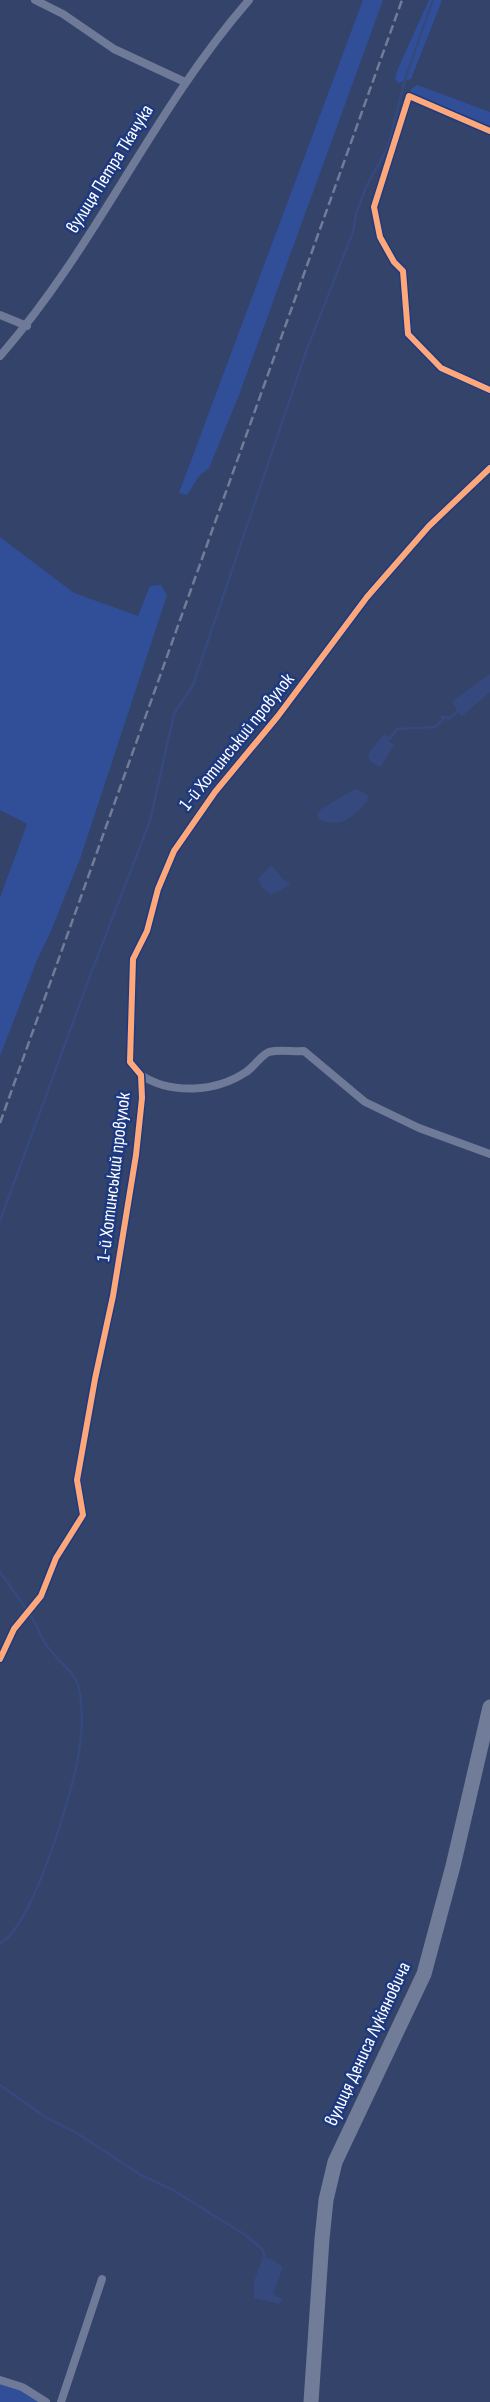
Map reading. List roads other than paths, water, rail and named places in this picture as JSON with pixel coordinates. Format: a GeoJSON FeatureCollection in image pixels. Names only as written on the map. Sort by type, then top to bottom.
{"type":"FeatureCollection","features":[{"type":"Feature","properties":{"kind":"highway","name":"вулиця Дениса Лукіяновича"},"geometry":{"type":"LineString","coordinates":[[311,2402],[326,2200],[336,2162],[424,1974],[490,1707]]}},
{"type":"Feature","properties":{"kind":"street"},"geometry":{"type":"LineString","coordinates":[[34,0],[63,14],[114,49],[185,82]]}},
{"type":"Feature","properties":{"kind":"street","name":"вулиця Петра Ткачука"},"geometry":{"type":"LineString","coordinates":[[0,356],[27,326],[56,286],[185,82],[249,0]]}},
{"type":"Feature","properties":{"kind":"street"},"geometry":{"type":"LineString","coordinates":[[490,131],[409,96],[374,207],[380,237],[394,262],[403,271],[408,334],[441,368],[490,390]]}},
{"type":"Feature","properties":{"kind":"street"},"geometry":{"type":"LineString","coordinates":[[0,315],[27,326]]}},
{"type":"Feature","properties":{"kind":"street","name":"1-й Хотинський провулок"},"geometry":{"type":"LineString","coordinates":[[0,1659],[14,1629],[41,1596],[56,1558],[83,1515],[77,1480],[95,1379],[113,1296],[136,1155],[142,1098],[141,1075],[130,1062],[132,959],[147,930],[158,889],[174,851],[215,792],[278,716],[367,597],[429,526],[490,468]]}},
{"type":"Feature","properties":{"kind":"street"},"geometry":{"type":"LineString","coordinates":[[141,1075],[153,1083],[169,1087],[204,1088],[244,1073],[269,1052],[304,1051],[365,1102],[419,1128],[490,1154]]}},
{"type":"Feature","properties":{"kind":"street"},"geometry":{"type":"LineString","coordinates":[[61,2402],[102,2279]]}},
{"type":"Feature","properties":{"kind":"street"},"geometry":{"type":"LineString","coordinates":[[0,2380],[22,2387],[46,2402]]}},
{"type":"Feature","properties":{"kind":"waterway"},"geometry":{"type":"LineString","coordinates":[[0,1221],[90,976],[150,821],[174,714],[193,685],[307,349],[353,232],[356,214],[366,187],[388,147],[406,76],[433,0]]}},
{"type":"Feature","properties":{"kind":"waterway"},"geometry":{"type":"LineString","coordinates":[[388,741],[397,729],[435,727],[443,720],[442,717],[450,718],[459,710]]}},
{"type":"Feature","properties":{"kind":"waterway"},"geometry":{"type":"LineString","coordinates":[[0,1572],[27,1610]]}},
{"type":"Feature","properties":{"kind":"waterway"},"geometry":{"type":"LineString","coordinates":[[0,1943],[12,1933],[24,1915],[47,1864],[72,1785],[78,1759],[82,1718],[77,1682],[69,1670],[49,1649],[29,1613]]}},
{"type":"Feature","properties":{"kind":"waterway"},"geometry":{"type":"LineString","coordinates":[[0,2085],[47,2118],[75,2132],[141,2175],[173,2190],[247,2236],[263,2250],[265,2260]]}},
{"type":"Feature","properties":{"kind":"railway"},"geometry":{"type":"LineString","coordinates":[[0,1123],[402,0]]}}]}
